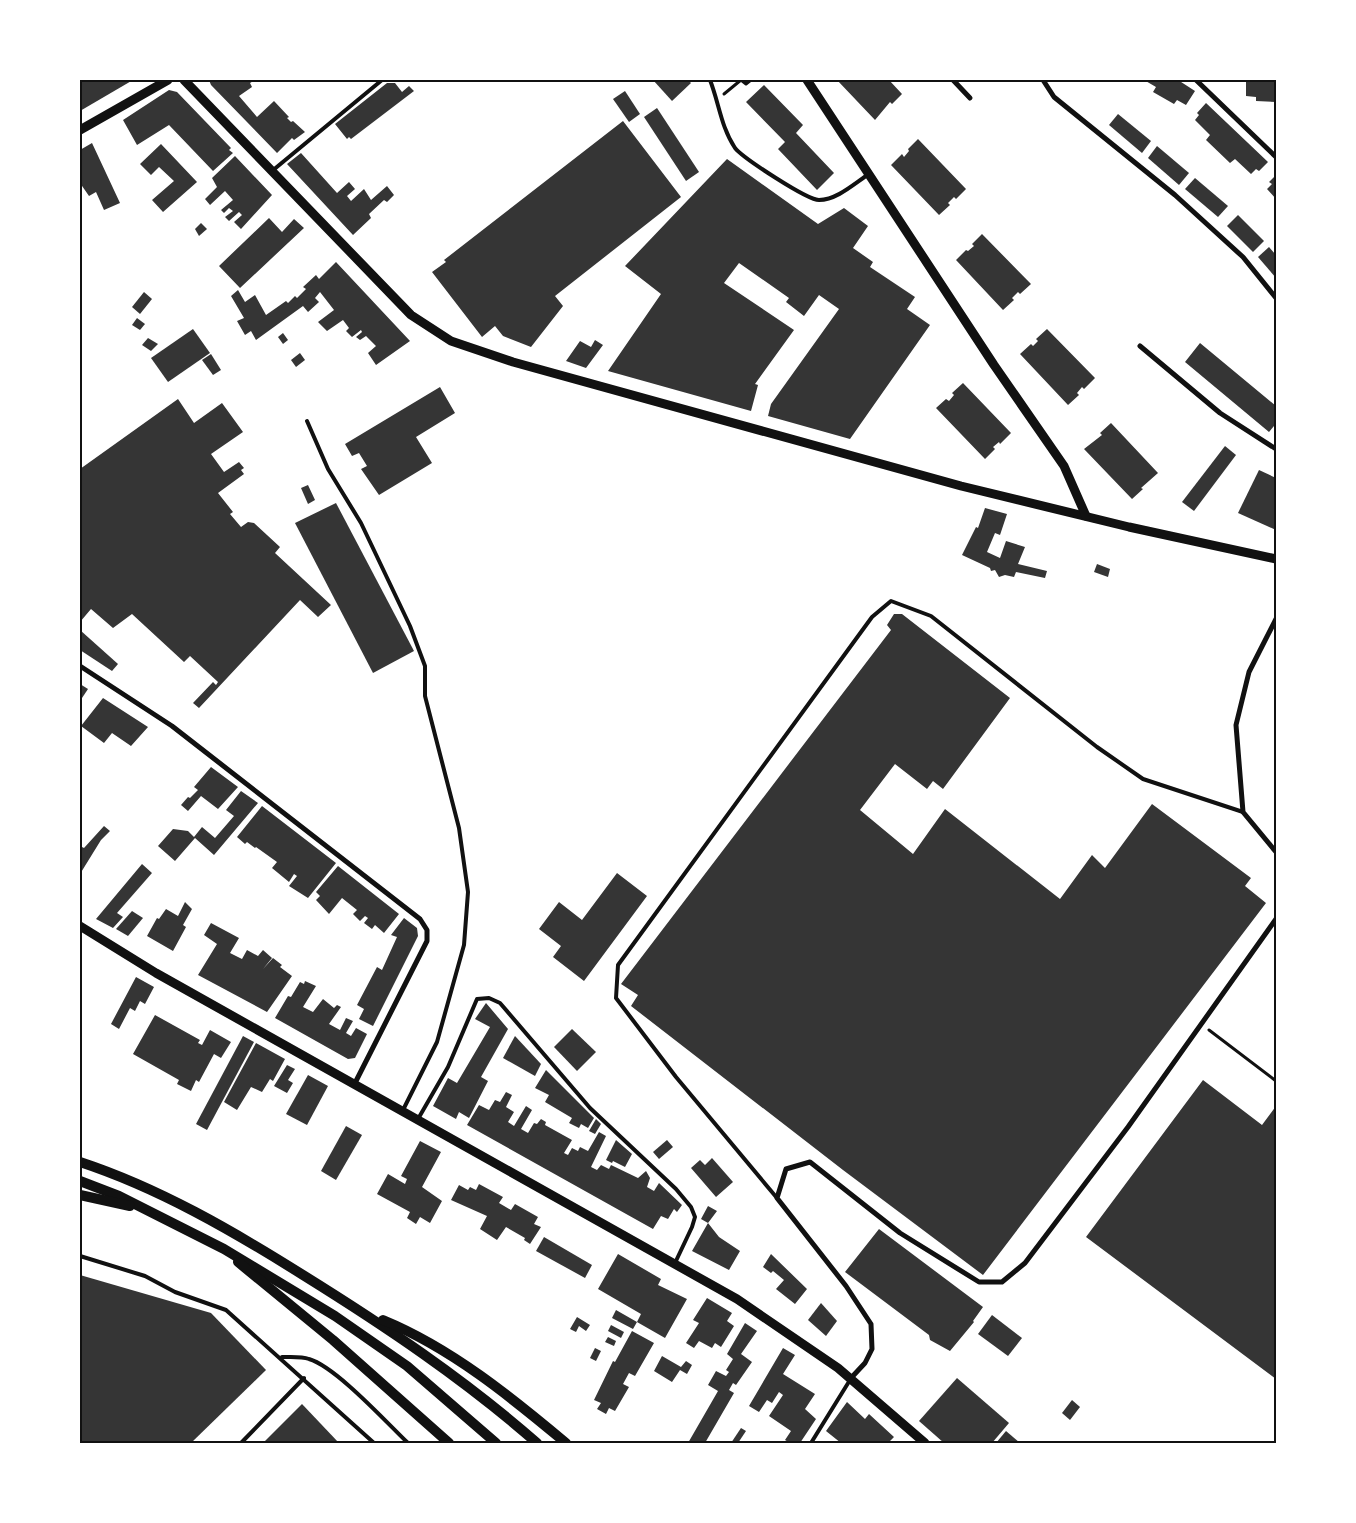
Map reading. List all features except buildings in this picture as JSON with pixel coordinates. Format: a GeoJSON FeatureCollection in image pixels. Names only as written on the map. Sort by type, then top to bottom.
{"type":"FeatureCollection","features":[{"type":"Feature","properties":{"kind":"main road"},"geometry":{"type":"LineString","coordinates":[[80,1162],[139,1186],[248,1241],[412,1345],[537,1443]]}},
{"type":"Feature","properties":{"kind":"main road"},"geometry":{"type":"LineString","coordinates":[[80,1181],[152,1212],[224,1249],[386,1350],[432,1386],[496,1443]]}},
{"type":"Feature","properties":{"kind":"main road"},"geometry":{"type":"LineString","coordinates":[[80,1195],[152,1212]]}},
{"type":"Feature","properties":{"kind":"main road"},"geometry":{"type":"LineString","coordinates":[[224,1249],[267,1288],[333,1340],[449,1443]]}},
{"type":"Feature","properties":{"kind":"main road"},"geometry":{"type":"LineString","coordinates":[[358,1309],[416,1335],[475,1372],[566,1443]]}},
{"type":"Feature","properties":{"kind":"street"},"geometry":{"type":"LineString","coordinates":[[80,130],[168,80]]}},
{"type":"Feature","properties":{"kind":"street"},"geometry":{"type":"LineString","coordinates":[[184,80],[411,315],[451,340],[513,362],[960,486],[1276,558]]}},
{"type":"Feature","properties":{"kind":"street"},"geometry":{"type":"LineString","coordinates":[[807,80],[870,173],[994,365],[1064,466],[1086,516]]}},
{"type":"Feature","properties":{"kind":"street"},"geometry":{"type":"LineString","coordinates":[[1043,80],[1054,97],[1175,196],[1243,257],[1276,298]]}},
{"type":"Feature","properties":{"kind":"street"},"geometry":{"type":"LineString","coordinates":[[1196,80],[1276,157]]}},
{"type":"Feature","properties":{"kind":"street"},"geometry":{"type":"LineString","coordinates":[[954,81],[970,98]]}},
{"type":"Feature","properties":{"kind":"street"},"geometry":{"type":"LineString","coordinates":[[1140,346],[1220,413],[1276,449]]}},
{"type":"Feature","properties":{"kind":"street"},"geometry":{"type":"LineString","coordinates":[[1276,619],[1249,672],[1236,726],[1243,812],[1276,852]]}},
{"type":"Feature","properties":{"kind":"street"},"geometry":{"type":"LineString","coordinates":[[80,666],[172,726],[420,919],[427,930],[427,941],[355,1083]]}},
{"type":"Feature","properties":{"kind":"street"},"geometry":{"type":"LineString","coordinates":[[851,1378],[864,1363],[872,1348],[872,1324],[846,1286],[777,1198],[786,1169],[810,1162],[900,1233],[979,1282],[1002,1282],[1025,1263],[1276,919]]}},
{"type":"Feature","properties":{"kind":"street"},"geometry":{"type":"LineString","coordinates":[[80,926],[128,956],[738,1298],[851,1378],[924,1443]]}},
{"type":"Feature","properties":{"kind":"lane"},"geometry":{"type":"LineString","coordinates":[[272,171],[382,80]]}},
{"type":"Feature","properties":{"kind":"lane"},"geometry":{"type":"LineString","coordinates":[[710,80],[725,130],[736,150],[786,186],[818,201],[833,198],[870,173]]}},
{"type":"Feature","properties":{"kind":"lane"},"geometry":{"type":"LineString","coordinates":[[306,420],[328,469],[361,524],[410,626],[424,666],[425,696],[459,828],[468,892],[464,945],[437,1042],[403,1110]]}},
{"type":"Feature","properties":{"kind":"lane"},"geometry":{"type":"LineString","coordinates":[[777,1198],[676,1076],[616,998],[618,965],[872,617],[891,601],[931,616],[1097,747],[1143,779],[1243,812]]}},
{"type":"Feature","properties":{"kind":"lane"},"geometry":{"type":"LineString","coordinates":[[418,1119],[448,1067],[477,999],[489,998],[500,1003],[590,1108],[676,1189],[691,1207],[695,1217],[675,1263]]}},
{"type":"Feature","properties":{"kind":"lane"},"geometry":{"type":"LineString","coordinates":[[80,1256],[145,1276],[175,1292],[226,1310],[281,1357],[374,1443]]}},
{"type":"Feature","properties":{"kind":"lane"},"geometry":{"type":"LineString","coordinates":[[281,1357],[307,1358],[315,1361],[347,1384],[408,1443]]}},
{"type":"Feature","properties":{"kind":"lane"},"geometry":{"type":"LineString","coordinates":[[241,1443],[304,1378]]}},
{"type":"Feature","properties":{"kind":"lane"},"geometry":{"type":"LineString","coordinates":[[811,1443],[851,1378]]}},
{"type":"Feature","properties":{"kind":"path"},"geometry":{"type":"LineString","coordinates":[[716,102],[741,80],[746,84],[750,80]]}},
{"type":"Feature","properties":{"kind":"path"},"geometry":{"type":"LineString","coordinates":[[1201,1024],[1276,1081]]}}]}
